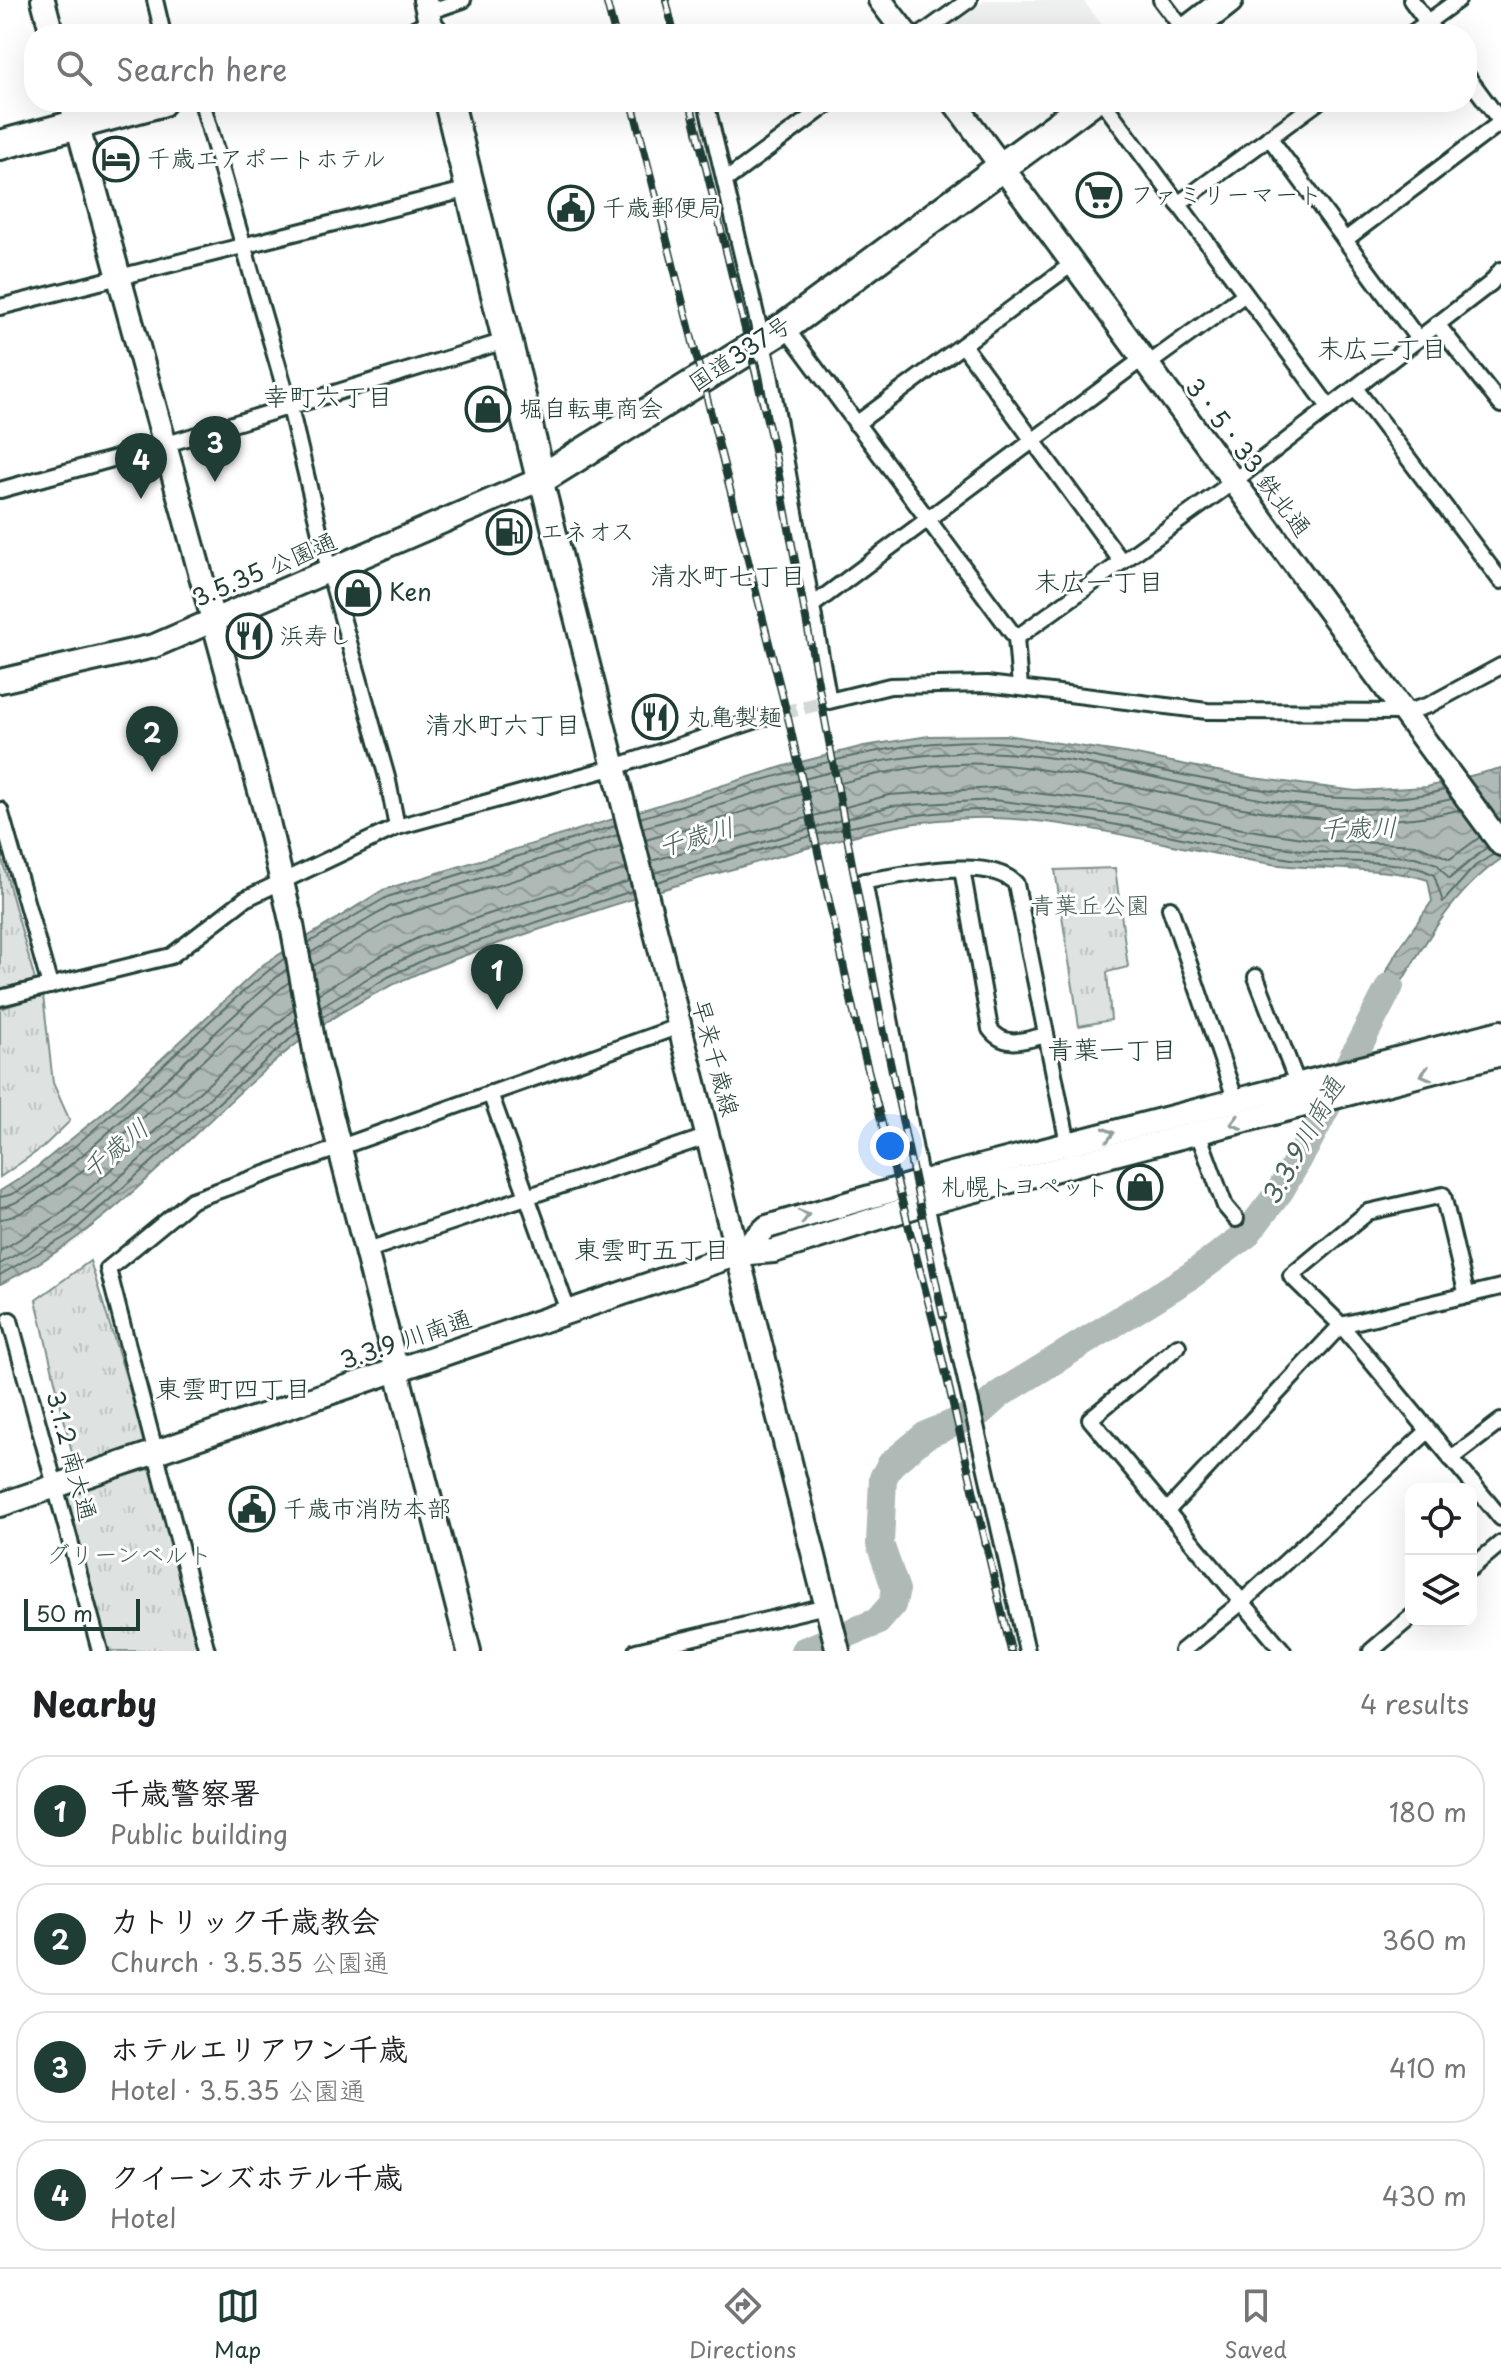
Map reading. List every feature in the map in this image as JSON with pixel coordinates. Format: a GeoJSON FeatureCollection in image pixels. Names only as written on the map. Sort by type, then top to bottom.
{"type":"FeatureCollection","features":[{"type":"Feature","properties":{"kind":"highway"},"geometry":{"type":"LineString","coordinates":[[1197,24],[1228,0]]}},
{"type":"Feature","properties":{"kind":"highway"},"geometry":{"type":"LineString","coordinates":[[451,112],[541,479]]}},
{"type":"Feature","properties":{"kind":"highway","name":"国道337号"},"geometry":{"type":"LineString","coordinates":[[541,479],[774,334],[1076,112]]}},
{"type":"Feature","properties":{"kind":"highway"},"geometry":{"type":"LineString","coordinates":[[0,145],[74,113]]}},
{"type":"Feature","properties":{"kind":"street"},"geometry":{"type":"LineString","coordinates":[[43,0],[49,24]]}},
{"type":"Feature","properties":{"kind":"street"},"geometry":{"type":"LineString","coordinates":[[155,0],[161,24]]}},
{"type":"Feature","properties":{"kind":"street"},"geometry":{"type":"LineString","coordinates":[[427,22],[463,0]]}},
{"type":"Feature","properties":{"kind":"street"},"geometry":{"type":"LineString","coordinates":[[880,0],[898,24]]}},
{"type":"Feature","properties":{"kind":"street"},"geometry":{"type":"LineString","coordinates":[[936,24],[969,0]]}},
{"type":"Feature","properties":{"kind":"street"},"geometry":{"type":"LineString","coordinates":[[1161,0],[1178,24]]}},
{"type":"Feature","properties":{"kind":"street"},"geometry":{"type":"LineString","coordinates":[[1411,0],[1429,24]]}},
{"type":"Feature","properties":{"kind":"street"},"geometry":{"type":"LineString","coordinates":[[1436,24],[1458,0]]}},
{"type":"Feature","properties":{"kind":"street"},"geometry":{"type":"LineString","coordinates":[[1345,240],[1501,122],[1477,90]]}},
{"type":"Feature","properties":{"kind":"street"},"geometry":{"type":"LineString","coordinates":[[205,112],[290,407],[329,571],[384,766],[397,827]]}},
{"type":"Feature","properties":{"kind":"street"},"geometry":{"type":"LineString","coordinates":[[709,112],[726,180],[774,334],[829,701],[890,686],[1020,687],[1207,711],[1407,712],[1429,705],[1501,666]]}},
{"type":"Feature","properties":{"kind":"street"},"geometry":{"type":"LineString","coordinates":[[726,180],[818,112]]}},
{"type":"Feature","properties":{"kind":"street","name":"3・5・33 鉄北通"},"geometry":{"type":"LineString","coordinates":[[961,112],[1233,482],[1407,712],[1501,844]]}},
{"type":"Feature","properties":{"kind":"street"},"geometry":{"type":"LineString","coordinates":[[1110,112],[1329,407]]}},
{"type":"Feature","properties":{"kind":"street"},"geometry":{"type":"LineString","coordinates":[[1178,204],[1304,112]]}},
{"type":"Feature","properties":{"kind":"street"},"geometry":{"type":"LineString","coordinates":[[74,113],[266,813],[292,925],[316,1056],[469,1651]]}},
{"type":"Feature","properties":{"kind":"street"},"geometry":{"type":"LineString","coordinates":[[1269,137],[1418,339]]}},
{"type":"Feature","properties":{"kind":"street"},"geometry":{"type":"LineString","coordinates":[[0,307],[469,189]]}},
{"type":"Feature","properties":{"kind":"street"},"geometry":{"type":"LineString","coordinates":[[856,424],[1072,264]]}},
{"type":"Feature","properties":{"kind":"street"},"geometry":{"type":"LineString","coordinates":[[1016,638],[1233,482],[1491,283],[1501,270]]}},
{"type":"Feature","properties":{"kind":"street"},"geometry":{"type":"LineString","coordinates":[[813,605],[1033,439],[1245,294]]}},
{"type":"Feature","properties":{"kind":"street"},"geometry":{"type":"LineString","coordinates":[[1437,324],[1501,405]]}},
{"type":"Feature","properties":{"kind":"street"},"geometry":{"type":"LineString","coordinates":[[774,334],[856,424],[1016,638],[1020,687]]}},
{"type":"Feature","properties":{"kind":"street"},"geometry":{"type":"LineString","coordinates":[[0,490],[167,444],[505,341]]}},
{"type":"Feature","properties":{"kind":"street"},"geometry":{"type":"LineString","coordinates":[[963,345],[1122,562]]}},
{"type":"Feature","properties":{"kind":"street"},"geometry":{"type":"LineString","coordinates":[[1355,388],[1501,581]]}},
{"type":"Feature","properties":{"kind":"street","name":"3.5.35 公園通"},"geometry":{"type":"LineString","coordinates":[[0,681],[154,646],[541,479]]}},
{"type":"Feature","properties":{"kind":"street","name":"早来千歳線"},"geometry":{"type":"LineString","coordinates":[[541,479],[838,1651]]}},
{"type":"Feature","properties":{"kind":"street"},"geometry":{"type":"LineString","coordinates":[[0,998],[171,956],[245,899],[397,827],[617,774],[763,718]]}},
{"type":"Feature","properties":{"kind":"street"},"geometry":{"type":"LineString","coordinates":[[0,810],[50,986]]}},
{"type":"Feature","properties":{"kind":"street"},"geometry":{"type":"LineString","coordinates":[[1027,1651],[923,1192],[864,881],[978,867],[1007,874],[1016,884],[1070,1155]]}},
{"type":"Feature","properties":{"kind":"street"},"geometry":{"type":"LineString","coordinates":[[962,869],[990,1029],[1003,1040],[1014,1043],[1046,1035]]}},
{"type":"Feature","properties":{"kind":"street"},"geometry":{"type":"LineString","coordinates":[[1170,908],[1236,1101]]}},
{"type":"Feature","properties":{"kind":"street"},"geometry":{"type":"LineString","coordinates":[[1256,977],[1298,1085]]}},
{"type":"Feature","properties":{"kind":"street"},"geometry":{"type":"LineString","coordinates":[[207,1651],[158,1452],[108,1269],[192,1200],[680,1026]]}},
{"type":"Feature","properties":{"kind":"street"},"geometry":{"type":"LineString","coordinates":[[738,1254],[767,1227],[1070,1155],[1236,1101],[1501,1032]]}},
{"type":"Feature","properties":{"kind":"street"},"geometry":{"type":"LineString","coordinates":[[1070,1155],[1198,1133],[1501,1054]]}},
{"type":"Feature","properties":{"kind":"street"},"geometry":{"type":"LineString","coordinates":[[490,1093],[568,1311]]}},
{"type":"Feature","properties":{"kind":"street"},"geometry":{"type":"LineString","coordinates":[[1198,1133],[1225,1206],[1236,1219]]}},
{"type":"Feature","properties":{"kind":"street"},"geometry":{"type":"LineString","coordinates":[[365,1251],[526,1194],[709,1136]]}},
{"type":"Feature","properties":{"kind":"street"},"geometry":{"type":"LineString","coordinates":[[1467,1296],[1443,1195],[1368,1212],[1291,1276],[1341,1325],[1501,1518]]}},
{"type":"Feature","properties":{"kind":"street","name":"3.3.9 川南通"},"geometry":{"type":"LineString","coordinates":[[0,1505],[738,1254]]}},
{"type":"Feature","properties":{"kind":"street"},"geometry":{"type":"LineString","coordinates":[[1167,1511],[1341,1325],[1501,1287]]}},
{"type":"Feature","properties":{"kind":"street","name":"3.1.2 南大通"},"geometry":{"type":"LineString","coordinates":[[10,1320],[100,1651]]}},
{"type":"Feature","properties":{"kind":"street"},"geometry":{"type":"LineString","coordinates":[[1178,1346],[1090,1419],[1283,1651]]}},
{"type":"Feature","properties":{"kind":"street"},"geometry":{"type":"LineString","coordinates":[[1451,1459],[1501,1421]]}},
{"type":"Feature","properties":{"kind":"street"},"geometry":{"type":"LineString","coordinates":[[1182,1651],[1242,1602],[1428,1431]]}},
{"type":"Feature","properties":{"kind":"street"},"geometry":{"type":"LineString","coordinates":[[1477,1563],[1501,1543]]}},
{"type":"Feature","properties":{"kind":"street"},"geometry":{"type":"LineString","coordinates":[[636,1651],[827,1610]]}},
{"type":"Feature","properties":{"kind":"street"},"geometry":{"type":"LineString","coordinates":[[1371,1651],[1405,1622]]}},
{"type":"Feature","properties":{"kind":"shaded area"},"geometry":{"type":"Polygon","coordinates":[[[986,0],[1083,0],[1101,24],[954,24],[986,0]]]}},
{"type":"Feature","properties":{"kind":"green space"},"geometry":{"type":"Polygon","coordinates":[[[0,852],[35,980],[0,989],[0,852]]]}},
{"type":"Feature","properties":{"kind":"green space","name":"青葉丘公園"},"geometry":{"type":"Polygon","coordinates":[[[1115,868],[1128,967],[1107,972],[1111,1020],[1079,1026],[1055,870],[1115,868]]]}},
{"type":"Feature","properties":{"kind":"green space"},"geometry":{"type":"Polygon","coordinates":[[[43,995],[53,1083],[70,1121],[42,1148],[0,1177],[0,1009],[43,995]]]}},
{"type":"Feature","properties":{"kind":"green space"},"geometry":{"type":"Polygon","coordinates":[[[90,1261],[146,1442],[75,1466],[36,1300],[90,1261]]]}},
{"type":"Feature","properties":{"kind":"green space","name":"グリーンベルト"},"geometry":{"type":"Polygon","coordinates":[[[153,1468],[200,1651],[107,1651],[66,1493],[153,1468]]]}},
{"type":"Feature","properties":{"kind":"water","name":"千歳川"},"geometry":{"type":"Polygon","coordinates":[[[1005,735],[1131,754],[1253,778],[1356,791],[1427,787],[1501,768],[1501,859],[1463,892],[1447,912],[1379,1021],[1363,1018],[1396,953],[1432,901],[1428,880],[1392,873],[1272,864],[1064,824],[994,818],[961,818],[897,826],[716,874],[488,947],[424,971],[362,1000],[304,1038],[266,1069],[122,1202],[84,1232],[0,1284],[0,1191],[32,1171],[102,1114],[264,964],[383,890],[785,766],[864,746],[929,736],[1005,735]]]}},
{"type":"Feature","properties":{"kind":"waterway","name":"3.3.9川南通"},"geometry":{"type":"LineString","coordinates":[[804,1651],[877,1622],[892,1605],[896,1590],[880,1544],[883,1478],[891,1464],[926,1435],[980,1412],[1000,1394],[1189,1277],[1246,1235],[1280,1191],[1390,986]]}},
{"type":"Feature","properties":{"kind":"tunnel"},"geometry":{"type":"LineString","coordinates":[[763,718],[829,701]]}},
{"type":"Feature","properties":{"kind":"railway"},"geometry":{"type":"LineString","coordinates":[[606,0],[612,24]]}},
{"type":"Feature","properties":{"kind":"railway"},"geometry":{"type":"LineString","coordinates":[[666,0],[672,24]]}},
{"type":"Feature","properties":{"kind":"railway"},"geometry":{"type":"LineString","coordinates":[[635,112],[789,722],[858,1031],[936,1332],[1011,1651]]}},
{"type":"Feature","properties":{"kind":"railway"},"geometry":{"type":"LineString","coordinates":[[692,112],[774,449],[882,1023],[943,1316]]}},
{"type":"Feature","properties":{"kind":"place","name":"千歳エアポートホテル"},"geometry":{"type":"Point","coordinates":[116,159]}},
{"type":"Feature","properties":{"kind":"place","name":"ファミリーマート"},"geometry":{"type":"Point","coordinates":[1099,195]}},
{"type":"Feature","properties":{"kind":"place","name":"千歳郵便局"},"geometry":{"type":"Point","coordinates":[571,208]}},
{"type":"Feature","properties":{"kind":"place","name":"堀自転車商会"},"geometry":{"type":"Point","coordinates":[488,409]}},
{"type":"Feature","properties":{"kind":"place","name":"ホテルエリアワン千歳"},"geometry":{"type":"Point","coordinates":[215,482]}},
{"type":"Feature","properties":{"kind":"place","name":"クイーンズホテル千歳"},"geometry":{"type":"Point","coordinates":[141,499]}},
{"type":"Feature","properties":{"kind":"place","name":"エネオス"},"geometry":{"type":"Point","coordinates":[509,532]}},
{"type":"Feature","properties":{"kind":"place","name":"Ken"},"geometry":{"type":"Point","coordinates":[358,593]}},
{"type":"Feature","properties":{"kind":"place","name":"浜寿し"},"geometry":{"type":"Point","coordinates":[249,636]}},
{"type":"Feature","properties":{"kind":"place","name":"丸亀製麺"},"geometry":{"type":"Point","coordinates":[655,717]}},
{"type":"Feature","properties":{"kind":"place","name":"カトリック千歳教会"},"geometry":{"type":"Point","coordinates":[152,772]}},
{"type":"Feature","properties":{"kind":"place","name":"千歳警察署"},"geometry":{"type":"Point","coordinates":[497,1010]}},
{"type":"Feature","properties":{"kind":"place","name":"札幌トヨペット"},"geometry":{"type":"Point","coordinates":[1140,1187]}},
{"type":"Feature","properties":{"kind":"place","name":"千歳市消防本部"},"geometry":{"type":"Point","coordinates":[252,1509]}},
{"type":"Feature","properties":{"kind":"district","name":"末広二丁目"},"geometry":{"type":"Point","coordinates":[1382,349]}},
{"type":"Feature","properties":{"kind":"district","name":"幸町六丁目"},"geometry":{"type":"Point","coordinates":[328,397]}},
{"type":"Feature","properties":{"kind":"district","name":"清水町七丁目"},"geometry":{"type":"Point","coordinates":[728,576]}},
{"type":"Feature","properties":{"kind":"district","name":"末広一丁目"},"geometry":{"type":"Point","coordinates":[1099,582]}},
{"type":"Feature","properties":{"kind":"district","name":"清水町六丁目"},"geometry":{"type":"Point","coordinates":[503,725]}},
{"type":"Feature","properties":{"kind":"district","name":"青葉一丁目"},"geometry":{"type":"Point","coordinates":[1112,1050]}},
{"type":"Feature","properties":{"kind":"district","name":"東雲町五丁目"},"geometry":{"type":"Point","coordinates":[652,1250]}},
{"type":"Feature","properties":{"kind":"district","name":"東雲町四丁目"},"geometry":{"type":"Point","coordinates":[233,1389]}}]}
